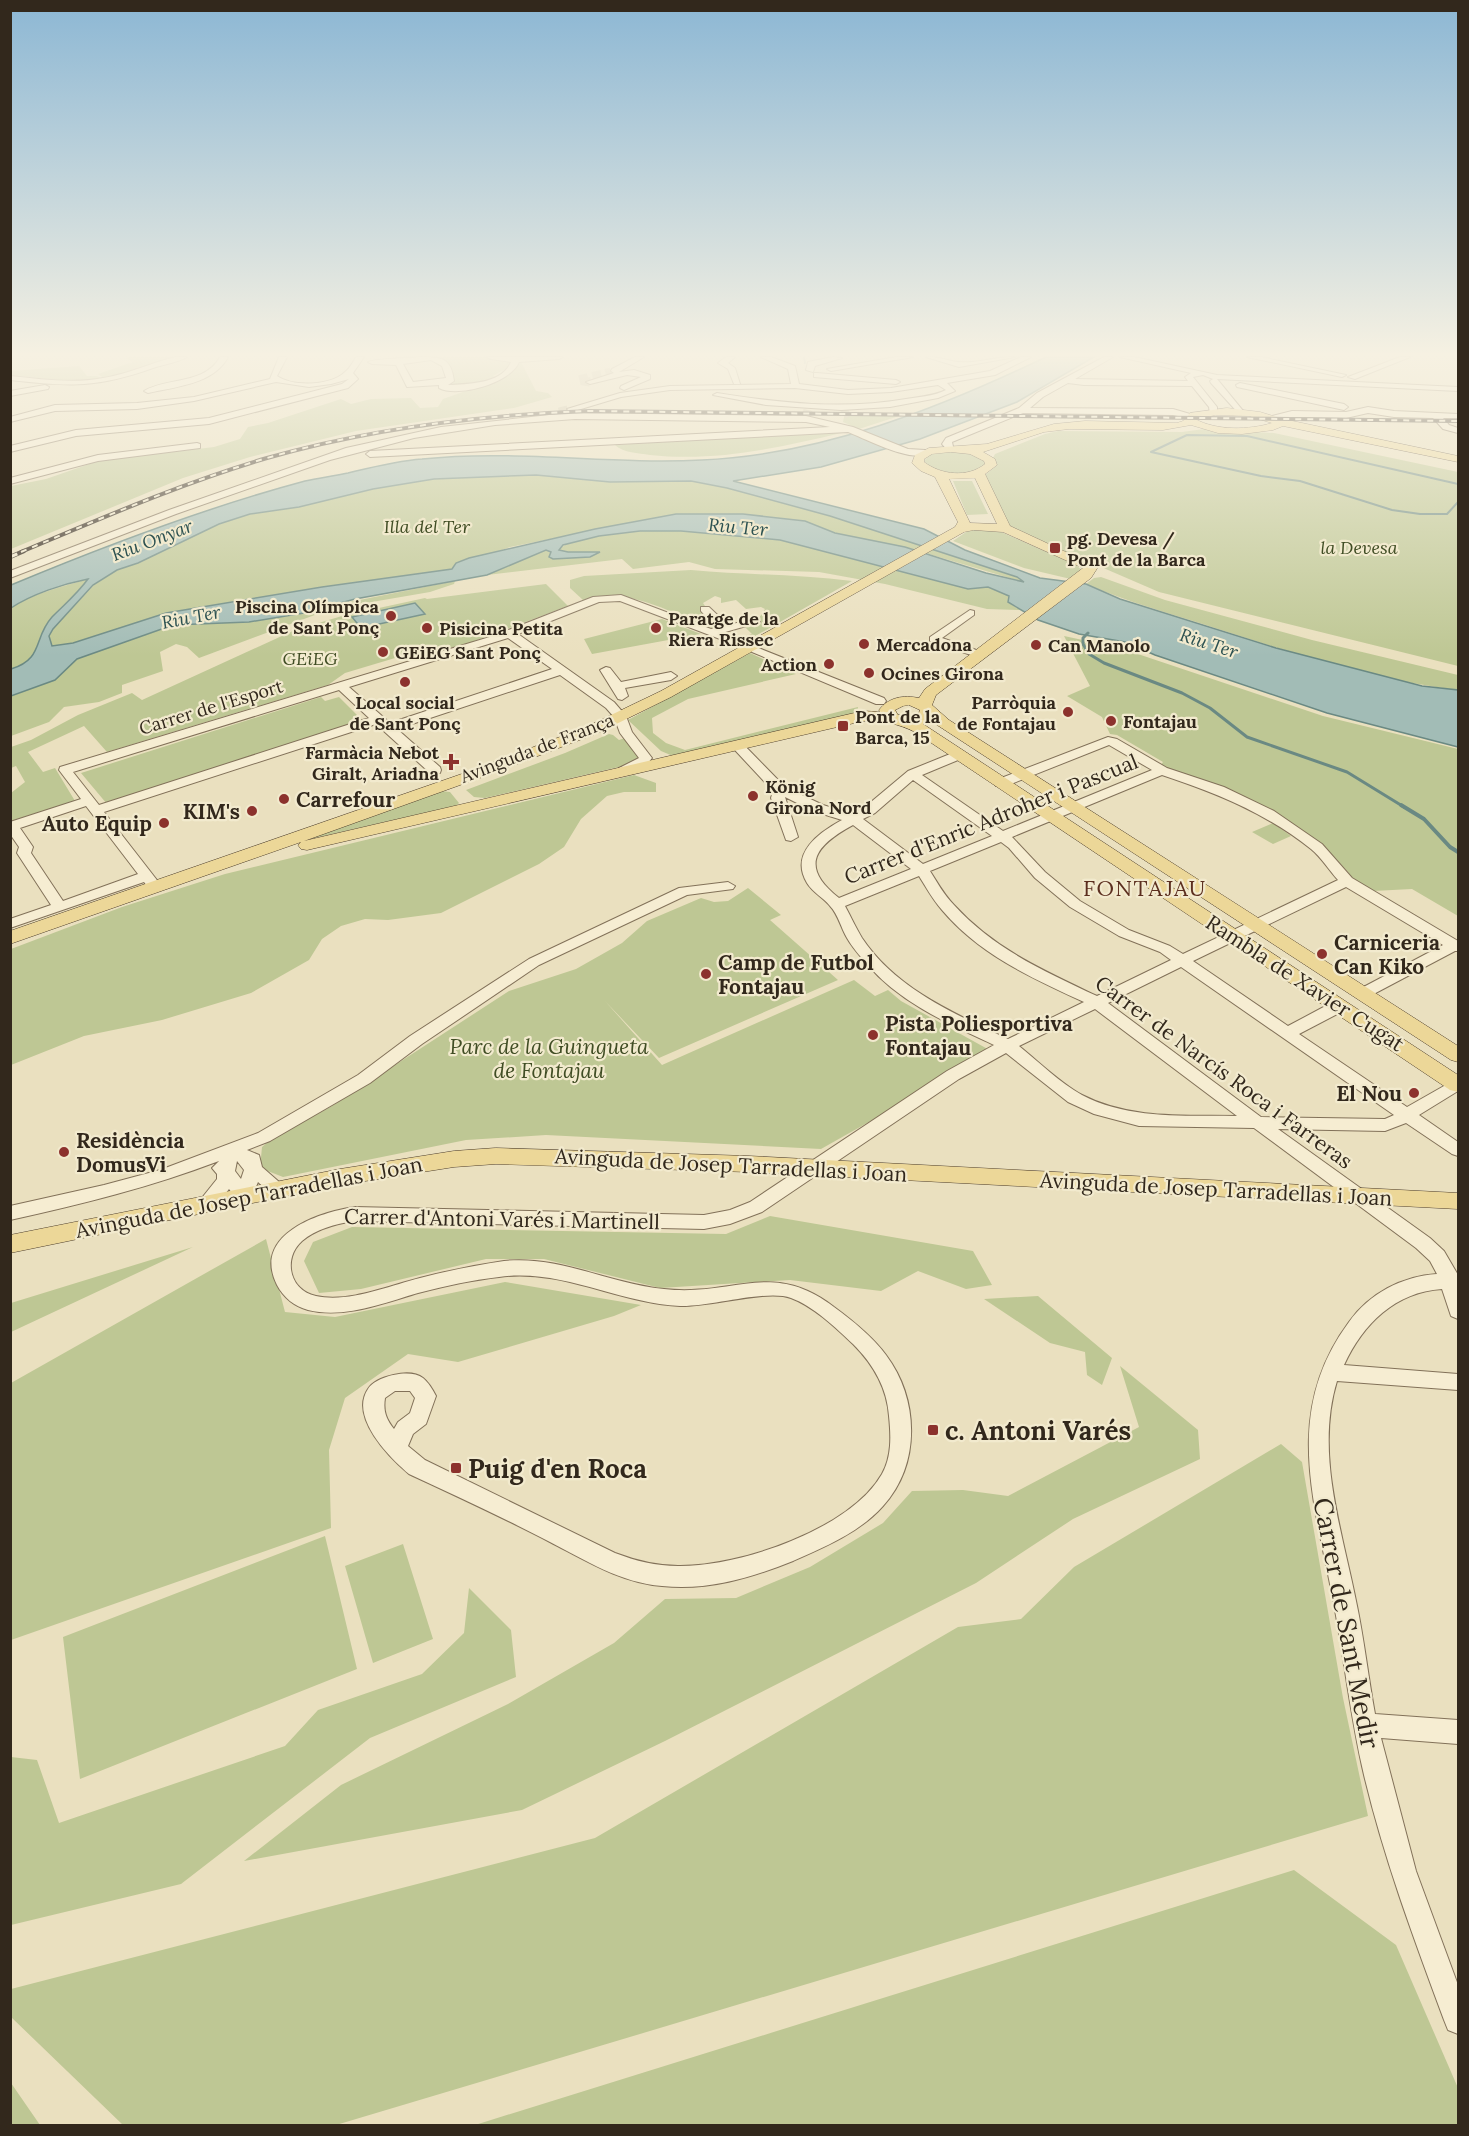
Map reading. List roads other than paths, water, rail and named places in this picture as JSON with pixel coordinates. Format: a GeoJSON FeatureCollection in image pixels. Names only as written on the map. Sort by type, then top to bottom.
{"type":"FeatureCollection","features":[{"type":"Feature","properties":{"kind":"main road"},"geometry":{"type":"LineString","coordinates":[[922,457],[923,468],[940,474],[960,476],[979,473],[990,466],[989,459],[983,457]]}},
{"type":"Feature","properties":{"kind":"main road"},"geometry":{"type":"LineString","coordinates":[[1396,457],[1458,470]]}},
{"type":"Feature","properties":{"kind":"main road"},"geometry":{"type":"LineString","coordinates":[[979,473],[1005,528]]}},
{"type":"Feature","properties":{"kind":"main road"},"geometry":{"type":"LineString","coordinates":[[940,474],[964,522],[956,531]]}},
{"type":"Feature","properties":{"kind":"main road"},"geometry":{"type":"LineString","coordinates":[[892,710],[925,718],[927,709],[924,702],[930,692],[1089,572],[1005,528],[981,526],[956,531]]}},
{"type":"Feature","properties":{"kind":"main road","name":"Avinguda de França"},"geometry":{"type":"LineString","coordinates":[[198,871],[441,777],[482,772],[592,730],[615,710],[666,694],[956,531]]}},
{"type":"Feature","properties":{"kind":"main road","name":"Rambla de Xavier Cugat"},"geometry":{"type":"LineString","coordinates":[[927,709],[943,723],[1458,1055]]}},
{"type":"Feature","properties":{"kind":"main road","name":"Avinguda de França"},"geometry":{"type":"LineString","coordinates":[[10,938],[151,881],[892,710]]}},
{"type":"Feature","properties":{"kind":"main road","name":"Rambla de Xavier Cugat"},"geometry":{"type":"LineString","coordinates":[[892,710],[1458,1085]]}},
{"type":"Feature","properties":{"kind":"main road"},"geometry":{"type":"LineString","coordinates":[[462,795],[463,786],[482,772]]}},
{"type":"Feature","properties":{"kind":"main road"},"geometry":{"type":"LineString","coordinates":[[441,777],[472,801],[500,799]]}},
{"type":"Feature","properties":{"kind":"main road","name":"Avinguda de Josep Tarradellas i Joan"},"geometry":{"type":"LineString","coordinates":[[10,1244],[277,1188],[433,1162],[485,1156],[609,1158],[815,1167],[1458,1201]]}},
{"type":"Feature","properties":{"kind":"street"},"geometry":{"type":"LineString","coordinates":[[10,481],[109,457]]}},
{"type":"Feature","properties":{"kind":"street"},"geometry":{"type":"LineString","coordinates":[[10,575],[107,536],[330,457]]}},
{"type":"Feature","properties":{"kind":"street"},"geometry":{"type":"LineString","coordinates":[[299,468],[351,457]]}},
{"type":"Feature","properties":{"kind":"street","name":"Carrer de l'Esport"},"geometry":{"type":"LineString","coordinates":[[93,806],[65,770],[509,633],[591,601],[611,597],[621,598],[741,644]]}},
{"type":"Feature","properties":{"kind":"street"},"geometry":{"type":"LineString","coordinates":[[705,609],[721,626],[726,628]]}},
{"type":"Feature","properties":{"kind":"street"},"geometry":{"type":"LineString","coordinates":[[970,613],[934,639],[978,654]]}},
{"type":"Feature","properties":{"kind":"street"},"geometry":{"type":"LineString","coordinates":[[712,632],[754,622]]}},
{"type":"Feature","properties":{"kind":"street"},"geometry":{"type":"LineString","coordinates":[[509,633],[615,710],[626,732],[643,752],[646,760],[624,771]]}},
{"type":"Feature","properties":{"kind":"street"},"geometry":{"type":"LineString","coordinates":[[756,650],[892,710]]}},
{"type":"Feature","properties":{"kind":"street"},"geometry":{"type":"LineString","coordinates":[[60,906],[24,853],[26,847],[12,826],[93,806],[562,670]]}},
{"type":"Feature","properties":{"kind":"street"},"geometry":{"type":"LineString","coordinates":[[606,670],[618,686],[622,699],[615,710]]}},
{"type":"Feature","properties":{"kind":"street"},"geometry":{"type":"LineString","coordinates":[[618,686],[671,676]]}},
{"type":"Feature","properties":{"kind":"street"},"geometry":{"type":"LineString","coordinates":[[341,686],[441,777]]}},
{"type":"Feature","properties":{"kind":"street"},"geometry":{"type":"LineString","coordinates":[[592,730],[617,728],[626,732]]}},
{"type":"Feature","properties":{"kind":"street"},"geometry":{"type":"LineString","coordinates":[[1002,783],[1107,741],[1113,742],[1162,771],[1219,790],[1269,814],[1317,847],[1347,881],[1453,947]]}},
{"type":"Feature","properties":{"kind":"street"},"geometry":{"type":"LineString","coordinates":[[737,745],[780,790],[778,798],[791,837]]}},
{"type":"Feature","properties":{"kind":"street"},"geometry":{"type":"LineString","coordinates":[[959,755],[913,774],[875,806],[825,835],[815,845],[810,857],[809,869],[813,881],[837,904],[855,939],[895,983],[949,1018],[1006,1050],[1074,1098],[1112,1114],[1153,1122],[1374,1126],[1391,1124],[1458,1085]]}},
{"type":"Feature","properties":{"kind":"street","name":"Carrer d'Enric Adroher i Pascual"},"geometry":{"type":"LineString","coordinates":[[837,904],[1162,771]]}},
{"type":"Feature","properties":{"kind":"street"},"geometry":{"type":"LineString","coordinates":[[913,774],[1017,848],[1040,875],[1075,904],[1124,933],[1165,950],[1458,1150]]}},
{"type":"Feature","properties":{"kind":"street","name":"Carrer de Narcís Roca i Farreras"},"geometry":{"type":"LineString","coordinates":[[780,790],[818,808],[854,819],[922,870],[947,907],[986,944],[1039,976],[1096,1002],[1433,1251],[1453,1281],[1458,1311]]}},
{"type":"Feature","properties":{"kind":"street"},"geometry":{"type":"LineString","coordinates":[[10,924],[60,906],[151,881],[93,806]]}},
{"type":"Feature","properties":{"kind":"street","name":"Carrer d'Antoni Varés i Martinell"},"geometry":{"type":"LineString","coordinates":[[397,1447],[403,1456],[417,1467],[613,1562],[658,1576],[693,1576],[742,1569],[824,1538],[845,1525],[884,1489],[900,1462],[902,1424],[891,1378],[874,1353],[821,1307],[796,1292],[772,1287],[710,1297],[656,1296],[588,1278],[510,1268],[434,1282],[344,1303],[323,1305],[298,1297],[286,1285],[281,1269],[285,1250],[299,1234],[318,1223],[342,1216],[404,1214],[590,1221],[723,1220],[756,1207],[952,1075],[1006,1050],[1096,1002],[1347,881]]}},
{"type":"Feature","properties":{"kind":"street"},"geometry":{"type":"LineString","coordinates":[[10,1213],[104,1192],[165,1175],[252,1140],[308,1113],[344,1092],[507,978],[534,962],[684,891],[728,886]]}},
{"type":"Feature","properties":{"kind":"street"},"geometry":{"type":"LineString","coordinates":[[1362,994],[1453,947]]}},
{"type":"Feature","properties":{"kind":"street"},"geometry":{"type":"LineString","coordinates":[[1288,1034],[1339,1006]]}},
{"type":"Feature","properties":{"kind":"street"},"geometry":{"type":"LineString","coordinates":[[244,1196],[253,1169],[252,1140]]}},
{"type":"Feature","properties":{"kind":"street"},"geometry":{"type":"LineString","coordinates":[[231,1148],[277,1188]]}},
{"type":"Feature","properties":{"kind":"street"},"geometry":{"type":"LineString","coordinates":[[206,1204],[226,1181],[231,1148]]}},
{"type":"Feature","properties":{"kind":"street"},"geometry":{"type":"LineString","coordinates":[[192,1164],[214,1163],[226,1172],[244,1196]]}},
{"type":"Feature","properties":{"kind":"street","name":"Carrer de Sant Medir"},"geometry":{"type":"LineString","coordinates":[[1453,1281],[1408,1288],[1387,1296],[1355,1328],[1339,1354],[1325,1387],[1321,1415],[1319,1480],[1344,1600],[1366,1725],[1397,1852],[1458,2020]]}},
{"type":"Feature","properties":{"kind":"street"},"geometry":{"type":"LineString","coordinates":[[1332,1372],[1458,1382]]}},
{"type":"Feature","properties":{"kind":"street"},"geometry":{"type":"LineString","coordinates":[[1366,1725],[1458,1732]]}},
{"type":"Feature","properties":{"kind":"water"},"geometry":{"type":"Polygon","coordinates":[[[541,457],[632,461],[702,460],[739,457],[857,457],[821,467],[733,481],[924,529],[965,550],[1040,578],[1086,584],[1120,599],[1276,648],[1422,686],[1458,690],[1458,747],[1327,713],[1155,655],[1125,642],[1079,634],[1038,620],[1008,602],[1009,596],[988,587],[968,589],[780,540],[681,531],[640,531],[599,536],[563,545],[559,550],[600,552],[590,557],[553,559],[549,557],[551,552],[546,550],[487,575],[355,599],[304,613],[249,622],[173,625],[77,659],[55,680],[11,696],[11,669],[29,660],[46,625],[88,579],[48,590],[11,608],[11,585],[193,515],[305,481],[422,459],[541,457]],[[536,475],[434,479],[373,489],[299,507],[250,514],[219,524],[138,563],[117,570],[93,585],[49,636],[52,646],[73,643],[166,613],[322,587],[452,569],[456,563],[469,558],[595,529],[676,514],[743,514],[805,521],[835,533],[905,547],[986,573],[1024,582],[1017,577],[830,516],[727,488],[691,481],[610,482],[536,475]]]}},
{"type":"Feature","properties":{"kind":"water"},"geometry":{"type":"Polygon","coordinates":[[[415,603],[425,614],[361,628],[352,617],[415,603]]]}},
{"type":"Feature","properties":{"kind":"waterway"},"geometry":{"type":"LineString","coordinates":[[1172,457],[1261,476],[1300,481],[1392,510],[1420,514],[1447,514],[1458,502]]}},
{"type":"Feature","properties":{"kind":"waterway"},"geometry":{"type":"LineString","coordinates":[[1338,457],[1458,484]]}},
{"type":"Feature","properties":{"kind":"waterway"},"geometry":{"type":"LineString","coordinates":[[1088,633],[1083,638],[1083,644],[1089,654],[1104,663],[1182,693],[1210,708],[1247,737],[1347,772],[1404,807]]}},
{"type":"Feature","properties":{"kind":"waterway"},"geometry":{"type":"LineString","coordinates":[[1401,805],[1424,819],[1450,847],[1458,852]]}},
{"type":"Feature","properties":{"kind":"railway"},"geometry":{"type":"LineString","coordinates":[[21,552],[173,490],[272,457]]}},
{"type":"Feature","properties":{"kind":"railway"},"geometry":{"type":"LineString","coordinates":[[10,557],[24,551]]}},
{"type":"Feature","properties":{"kind":"place","name":"pg. Devesa / Pont de la Barca"},"geometry":{"type":"Point","coordinates":[1055,548]}},
{"type":"Feature","properties":{"kind":"place","name":"Piscina Olímpica de Sant Ponç"},"geometry":{"type":"Point","coordinates":[391,616]}},
{"type":"Feature","properties":{"kind":"place","name":"Pisicina Petita"},"geometry":{"type":"Point","coordinates":[427,628]}},
{"type":"Feature","properties":{"kind":"place","name":"Paratge de la Riera Rissec"},"geometry":{"type":"Point","coordinates":[656,628]}},
{"type":"Feature","properties":{"kind":"place","name":"Mercadona"},"geometry":{"type":"Point","coordinates":[864,644]}},
{"type":"Feature","properties":{"kind":"place","name":"Can Manolo"},"geometry":{"type":"Point","coordinates":[1036,645]}},
{"type":"Feature","properties":{"kind":"place","name":"GEiEG Sant Ponç"},"geometry":{"type":"Point","coordinates":[383,652]}},
{"type":"Feature","properties":{"kind":"place","name":"Action"},"geometry":{"type":"Point","coordinates":[829,664]}},
{"type":"Feature","properties":{"kind":"place","name":"Ocines Girona"},"geometry":{"type":"Point","coordinates":[869,673]}},
{"type":"Feature","properties":{"kind":"place","name":"Local social de Sant Ponç"},"geometry":{"type":"Point","coordinates":[405,682]}},
{"type":"Feature","properties":{"kind":"place","name":"Parròquia de Fontajau"},"geometry":{"type":"Point","coordinates":[1068,712]}},
{"type":"Feature","properties":{"kind":"place","name":"Fontajau"},"geometry":{"type":"Point","coordinates":[1111,721]}},
{"type":"Feature","properties":{"kind":"place","name":"Pont de la Barca, 15"},"geometry":{"type":"Point","coordinates":[843,726]}},
{"type":"Feature","properties":{"kind":"place","name":"Farmàcia Nebot Giralt, Ariadna"},"geometry":{"type":"Point","coordinates":[451,762]}},
{"type":"Feature","properties":{"kind":"place","name":"König Girona Nord"},"geometry":{"type":"Point","coordinates":[753,796]}},
{"type":"Feature","properties":{"kind":"place","name":"Carrefour"},"geometry":{"type":"Point","coordinates":[284,799]}},
{"type":"Feature","properties":{"kind":"place","name":"KIM's"},"geometry":{"type":"Point","coordinates":[252,811]}},
{"type":"Feature","properties":{"kind":"place","name":"Auto Equip"},"geometry":{"type":"Point","coordinates":[164,823]}},
{"type":"Feature","properties":{"kind":"place","name":"Carniceria Can Kiko"},"geometry":{"type":"Point","coordinates":[1322,954]}},
{"type":"Feature","properties":{"kind":"place","name":"Camp de Futbol Fontajau"},"geometry":{"type":"Point","coordinates":[706,974]}},
{"type":"Feature","properties":{"kind":"place","name":"Pista Poliesportiva Fontajau"},"geometry":{"type":"Point","coordinates":[873,1035]}},
{"type":"Feature","properties":{"kind":"place","name":"El Nou"},"geometry":{"type":"Point","coordinates":[1414,1093]}},
{"type":"Feature","properties":{"kind":"place","name":"Residència DomusVi"},"geometry":{"type":"Point","coordinates":[64,1152]}},
{"type":"Feature","properties":{"kind":"place","name":"c. Antoni Varés"},"geometry":{"type":"Point","coordinates":[933,1430]}},
{"type":"Feature","properties":{"kind":"place","name":"Puig d'en Roca"},"geometry":{"type":"Point","coordinates":[456,1468]}},
{"type":"Feature","properties":{"kind":"district","name":"FONTAJAU"},"geometry":{"type":"Point","coordinates":[1145,888]}},
{"type":"Feature","properties":{"kind":"park label","name":"Illa del Ter"},"geometry":{"type":"Point","coordinates":[427,526]}},
{"type":"Feature","properties":{"kind":"park label","name":"la Devesa"},"geometry":{"type":"Point","coordinates":[1359,547]}},
{"type":"Feature","properties":{"kind":"park label","name":"GEiEG"},"geometry":{"type":"Point","coordinates":[310,658]}},
{"type":"Feature","properties":{"kind":"park label","name":"Parc de la Guingueta de Fontajau"},"geometry":{"type":"Point","coordinates":[549,1058]}},
{"type":"Feature","properties":{"kind":"water label","name":"Riu Ter"},"geometry":{"type":"Point","coordinates":[738,527]}},
{"type":"Feature","properties":{"kind":"water label","name":"Riu Onyar"},"geometry":{"type":"Point","coordinates":[152,540]}},
{"type":"Feature","properties":{"kind":"water label","name":"Riu Ter"},"geometry":{"type":"Point","coordinates":[191,617]}},
{"type":"Feature","properties":{"kind":"water label","name":"Riu Ter"},"geometry":{"type":"Point","coordinates":[1209,643]}}]}
